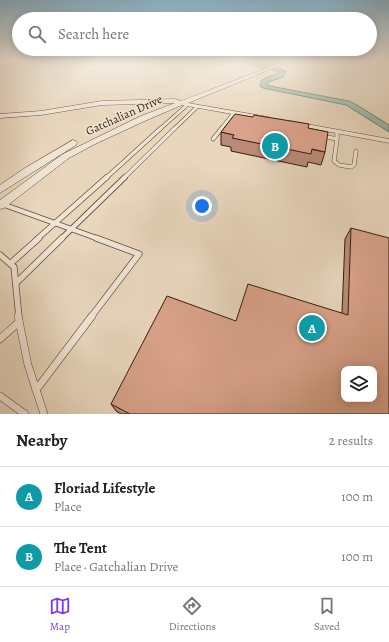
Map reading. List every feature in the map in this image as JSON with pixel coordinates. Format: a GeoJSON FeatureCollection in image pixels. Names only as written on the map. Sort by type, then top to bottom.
{"type":"FeatureCollection","features":[{"type":"Feature","properties":{"kind":"street","name":"Gatchalian Drive"},"geometry":{"type":"LineString","coordinates":[[1,204],[66,156],[92,142],[235,79]]}},
{"type":"Feature","properties":{"kind":"street"},"geometry":{"type":"LineString","coordinates":[[0,116],[41,113],[102,103],[181,103],[232,118],[283,122],[337,135],[389,141]]}},
{"type":"Feature","properties":{"kind":"street","name":"Gatchalian Drive"},"geometry":{"type":"LineString","coordinates":[[0,190],[16,178],[71,145],[159,107],[181,103]]}},
{"type":"Feature","properties":{"kind":"street"},"geometry":{"type":"LineString","coordinates":[[0,122],[42,119],[107,108],[159,107]]}},
{"type":"Feature","properties":{"kind":"street"},"geometry":{"type":"LineString","coordinates":[[16,178],[30,182]]}},
{"type":"Feature","properties":{"kind":"lane"},"geometry":{"type":"LineString","coordinates":[[11,263],[181,103]]}},
{"type":"Feature","properties":{"kind":"lane"},"geometry":{"type":"LineString","coordinates":[[16,283],[197,107]]}},
{"type":"Feature","properties":{"kind":"lane"},"geometry":{"type":"LineString","coordinates":[[213,139],[232,118]]}},
{"type":"Feature","properties":{"kind":"lane"},"geometry":{"type":"LineString","coordinates":[[314,135],[337,135],[334,161],[336,164],[351,167],[354,165],[356,151]]}},
{"type":"Feature","properties":{"kind":"lane"},"geometry":{"type":"LineString","coordinates":[[1,204],[139,254],[36,390]]}},
{"type":"Feature","properties":{"kind":"lane"},"geometry":{"type":"LineString","coordinates":[[0,255],[14,266],[19,322],[28,365],[44,414]]}},
{"type":"Feature","properties":{"kind":"lane"},"geometry":{"type":"LineString","coordinates":[[0,339],[19,322]]}},
{"type":"Feature","properties":{"kind":"lane"},"geometry":{"type":"LineString","coordinates":[[0,396],[25,414]]}},
{"type":"Feature","properties":{"kind":"shaded area"},"geometry":{"type":"Polygon","coordinates":[[[276,79],[268,82],[267,84],[270,86],[349,101],[389,125],[389,132],[346,105],[263,88],[260,86],[262,80],[276,79]]]}},
{"type":"Feature","properties":{"kind":"building"},"geometry":{"type":"Polygon","coordinates":[[[235,114],[253,117],[254,115],[309,124],[308,128],[328,132],[325,152],[312,149],[311,154],[232,138],[234,135],[221,132],[235,114]]]}},
{"type":"Feature","properties":{"kind":"building"},"geometry":{"type":"Polygon","coordinates":[[[351,228],[389,238],[389,414],[130,414],[111,404],[167,296],[236,321],[248,284],[348,315],[351,228]]]}},
{"type":"Feature","properties":{"kind":"place","name":"The Tent"},"geometry":{"type":"Point","coordinates":[275,146]}},
{"type":"Feature","properties":{"kind":"place","name":"Floriad Lifestyle"},"geometry":{"type":"Point","coordinates":[312,328]}}]}
